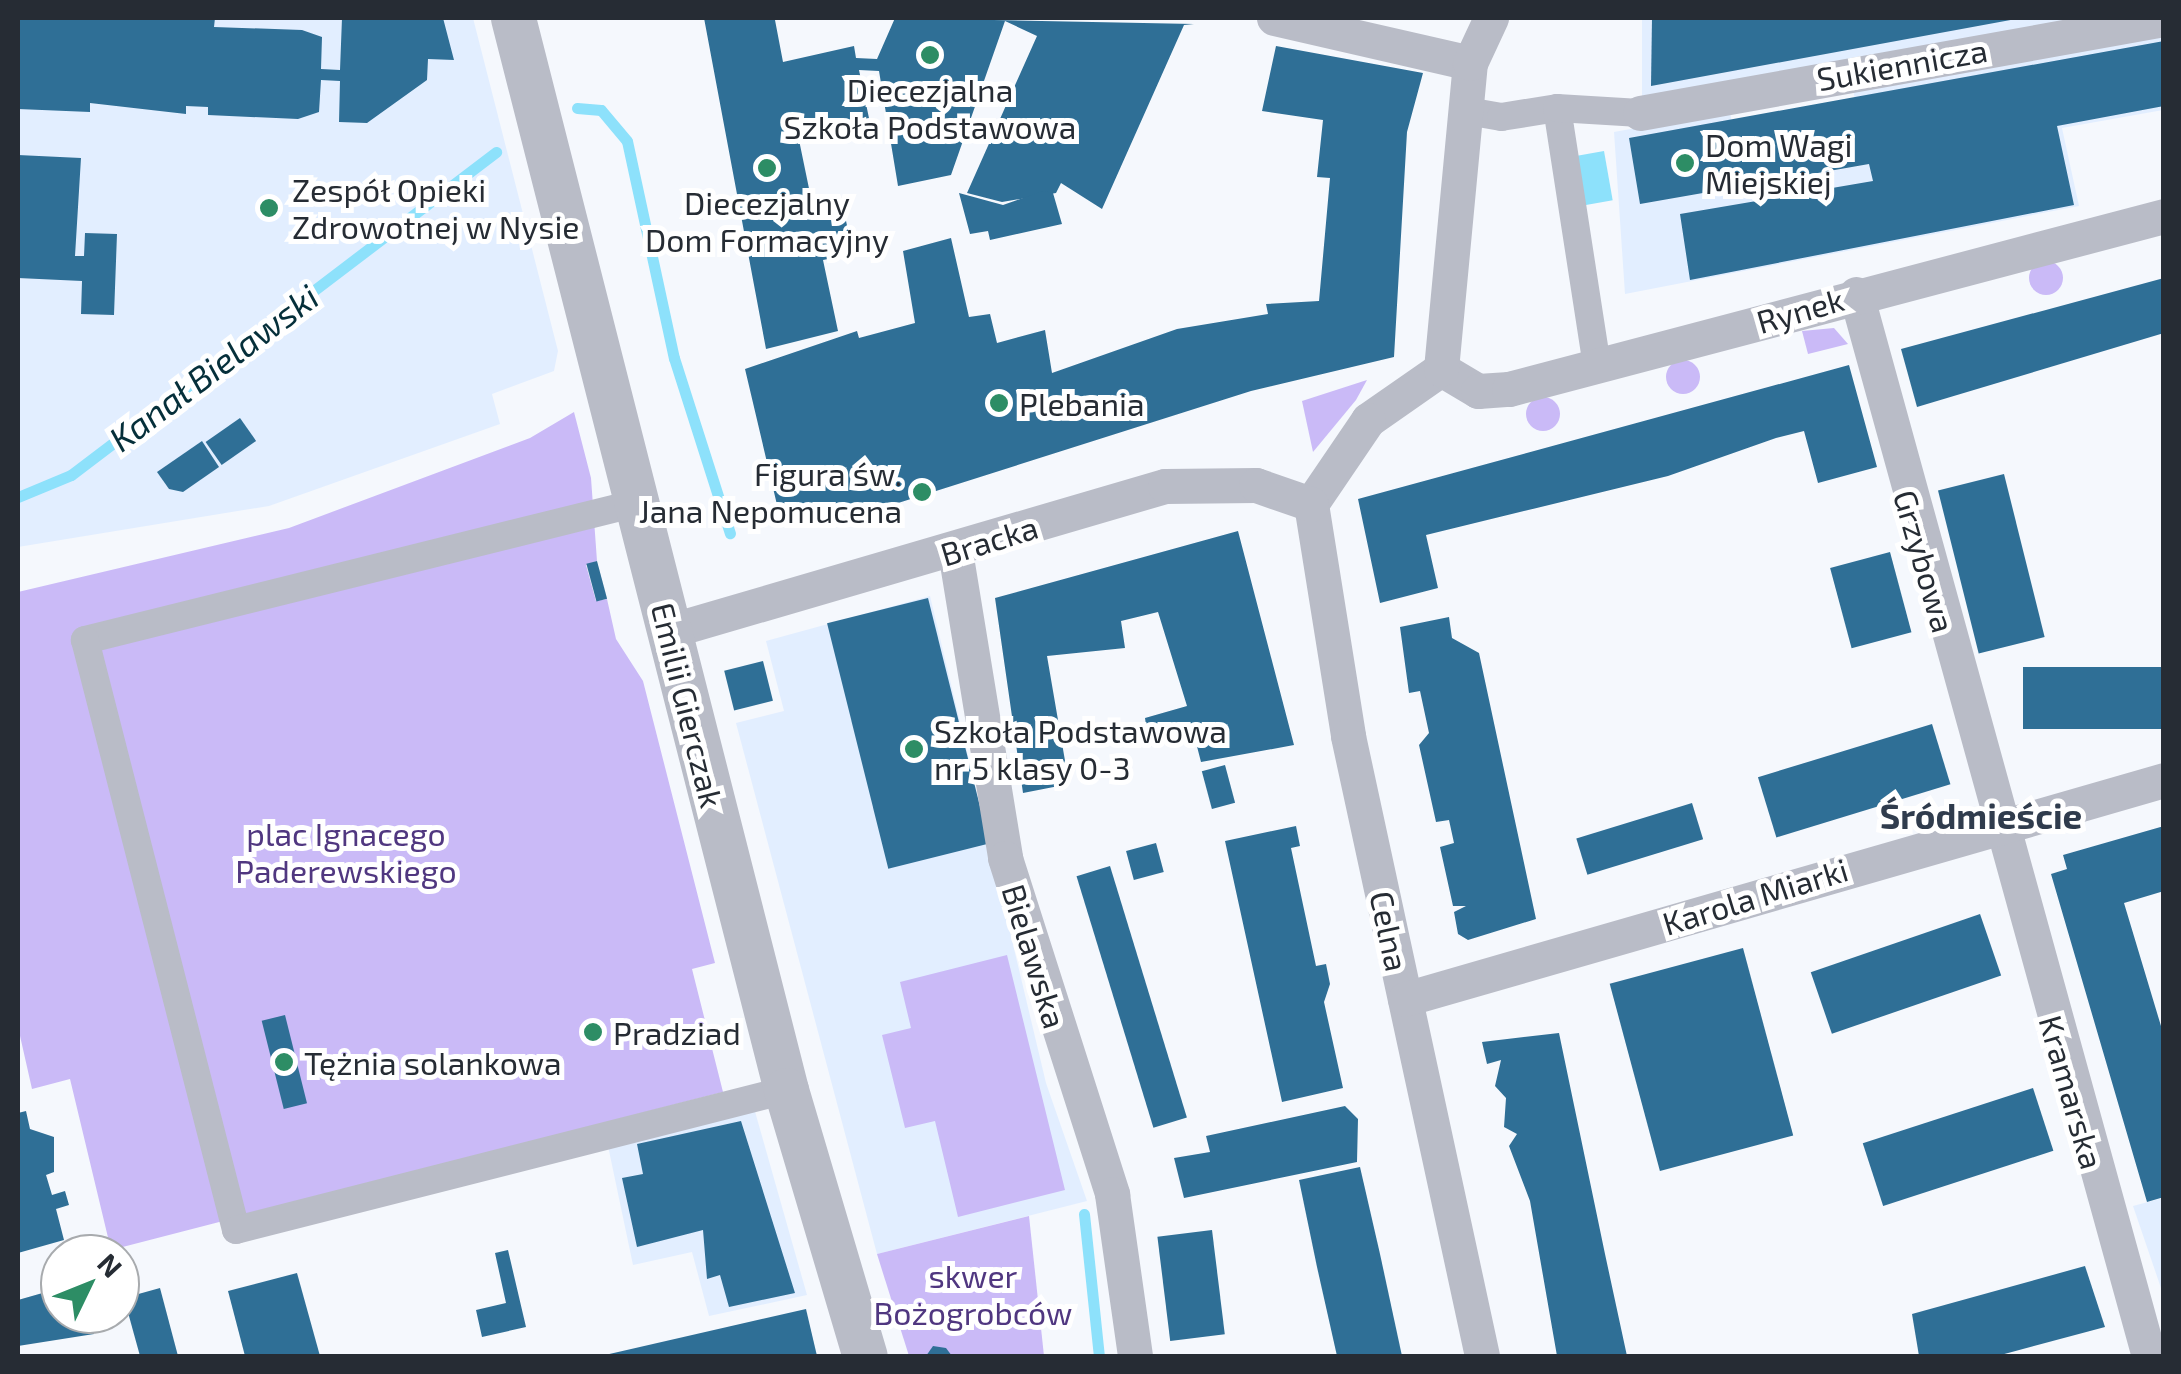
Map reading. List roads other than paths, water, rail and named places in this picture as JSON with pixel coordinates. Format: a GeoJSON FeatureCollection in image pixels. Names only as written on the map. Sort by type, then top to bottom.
{"type":"FeatureCollection","features":[{"type":"Feature","properties":{"kind":"street"},"geometry":{"type":"LineString","coordinates":[[1274,18],[1470,63]]}},
{"type":"Feature","properties":{"kind":"street"},"geometry":{"type":"LineString","coordinates":[[1311,504],[1368,420],[1440,369],[1470,63],[1491,18]]}},
{"type":"Feature","properties":{"kind":"street","name":"Sukiennicza"},"geometry":{"type":"LineString","coordinates":[[1640,113],[2164,19]]}},
{"type":"Feature","properties":{"kind":"street","name":"Emilii Gierczak"},"geometry":{"type":"LineString","coordinates":[[520,29],[786,1090],[865,1356]]}},
{"type":"Feature","properties":{"kind":"street"},"geometry":{"type":"LineString","coordinates":[[1467,111],[1557,108],[1640,113]]}},
{"type":"Feature","properties":{"kind":"street"},"geometry":{"type":"LineString","coordinates":[[1557,108],[1597,366]]}},
{"type":"Feature","properties":{"kind":"street","name":"Rynek"},"geometry":{"type":"LineString","coordinates":[[1440,369],[1478,390],[1597,366],[1856,294],[2164,216]]}},
{"type":"Feature","properties":{"kind":"street","name":"Grzybowa"},"geometry":{"type":"LineString","coordinates":[[1856,294],[1896,463],[1997,827]]}},
{"type":"Feature","properties":{"kind":"street","name":"Bracka"},"geometry":{"type":"LineString","coordinates":[[669,631],[1178,484],[1256,484],[1311,504]]}},
{"type":"Feature","properties":{"kind":"street"},"geometry":{"type":"LineString","coordinates":[[637,503],[85,640],[236,1230],[786,1090]]}},
{"type":"Feature","properties":{"kind":"street","name":"Celna"},"geometry":{"type":"LineString","coordinates":[[1311,504],[1341,700],[1482,1356]]}},
{"type":"Feature","properties":{"kind":"street","name":"Bielawska"},"geometry":{"type":"LineString","coordinates":[[955,551],[1005,858],[1112,1194],[1135,1356]]}},
{"type":"Feature","properties":{"kind":"street","name":"Karola Miarki"},"geometry":{"type":"LineString","coordinates":[[1405,999],[2164,780]]}},
{"type":"Feature","properties":{"kind":"street","name":"Kramarska"},"geometry":{"type":"LineString","coordinates":[[1997,827],[2149,1356]]}},
{"type":"Feature","properties":{"kind":"water"},"geometry":{"type":"Polygon","coordinates":[[[1604,151],[1613,200],[1566,208],[1558,159],[1604,151]]]}},
{"type":"Feature","properties":{"kind":"waterway","name":"Kanał Bielawski"},"geometry":{"type":"LineString","coordinates":[[577,108],[601,110],[627,141],[674,358],[730,533]]}},
{"type":"Feature","properties":{"kind":"waterway","name":"Kanał Bielawski"},"geometry":{"type":"LineString","coordinates":[[18,497],[71,475],[496,152]]}},
{"type":"Feature","properties":{"kind":"waterway","name":"Kanał Bielawski"},"geometry":{"type":"LineString","coordinates":[[1084,1214],[1099,1356]]}},
{"type":"Feature","properties":{"kind":"place","name":"Diecezjalna Szkoła Podstawowa"},"geometry":{"type":"Point","coordinates":[930,55]}},
{"type":"Feature","properties":{"kind":"place","name":"Dom Wagi Miejskiej"},"geometry":{"type":"Point","coordinates":[1685,163]}},
{"type":"Feature","properties":{"kind":"place","name":"Diecezjalny Dom Formacyjny"},"geometry":{"type":"Point","coordinates":[767,168]}},
{"type":"Feature","properties":{"kind":"place","name":"Zespół Opieki Zdrowotnej w Nysie"},"geometry":{"type":"Point","coordinates":[269,208]}},
{"type":"Feature","properties":{"kind":"place","name":"Plebania"},"geometry":{"type":"Point","coordinates":[999,403]}},
{"type":"Feature","properties":{"kind":"place","name":"Figura św. Jana Nepomucena"},"geometry":{"type":"Point","coordinates":[922,492]}},
{"type":"Feature","properties":{"kind":"place","name":"Szkoła Podstawowa nr 5 klasy 0-3"},"geometry":{"type":"Point","coordinates":[914,749]}},
{"type":"Feature","properties":{"kind":"place","name":"Pradziad"},"geometry":{"type":"Point","coordinates":[593,1032]}},
{"type":"Feature","properties":{"kind":"place","name":"Tężnia solankowa"},"geometry":{"type":"Point","coordinates":[284,1062]}},
{"type":"Feature","properties":{"kind":"district","name":"Śródmieście"},"geometry":{"type":"Point","coordinates":[1981,815]}},
{"type":"Feature","properties":{"kind":"park label","name":"plac Ignacego Paderewskiego"},"geometry":{"type":"Point","coordinates":[346,852]}},
{"type":"Feature","properties":{"kind":"park label","name":"skwer Bożogrobców"},"geometry":{"type":"Point","coordinates":[973,1294]}}]}
